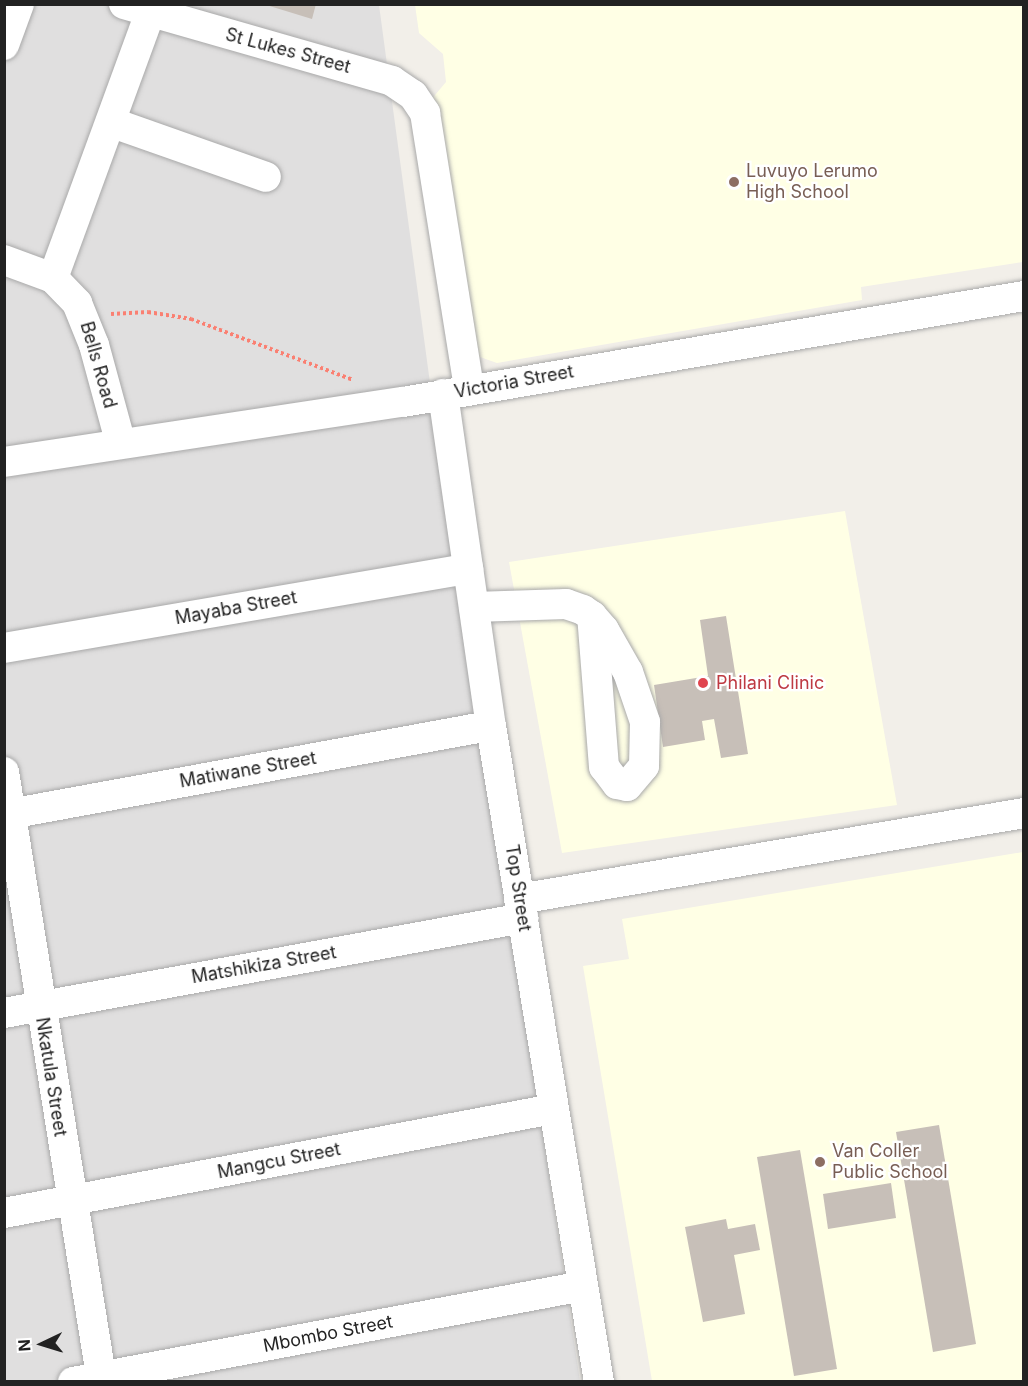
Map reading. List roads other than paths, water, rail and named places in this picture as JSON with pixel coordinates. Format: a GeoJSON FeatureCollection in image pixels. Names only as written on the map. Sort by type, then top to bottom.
{"type":"FeatureCollection","features":[{"type":"Feature","properties":{"kind":"street"},"geometry":{"type":"LineString","coordinates":[[4,45],[19,4]]}},
{"type":"Feature","properties":{"kind":"street"},"geometry":{"type":"LineString","coordinates":[[53,278],[113,123],[137,9]]}},
{"type":"Feature","properties":{"kind":"street","name":"St Lukes Street"},"geometry":{"type":"LineString","coordinates":[[137,9],[392,81],[413,94],[427,128],[456,392]]}},
{"type":"Feature","properties":{"kind":"street"},"geometry":{"type":"LineString","coordinates":[[113,123],[266,177]]}},
{"type":"Feature","properties":{"kind":"street","name":"Bells Road"},"geometry":{"type":"LineString","coordinates":[[4,260],[53,278],[70,293],[84,316],[120,441]]}},
{"type":"Feature","properties":{"kind":"street","name":"Victoria Street"},"geometry":{"type":"LineString","coordinates":[[4,462],[120,441],[456,392],[1023,296]]}},
{"type":"Feature","properties":{"kind":"street","name":"Top Street"},"geometry":{"type":"LineString","coordinates":[[456,392],[468,568],[491,726],[599,1382]]}},
{"type":"Feature","properties":{"kind":"street","name":"Mayaba Street"},"geometry":{"type":"LineString","coordinates":[[4,648],[468,568]]}},
{"type":"Feature","properties":{"kind":"street"},"geometry":{"type":"LineString","coordinates":[[474,607],[556,603],[592,616]]}},
{"type":"Feature","properties":{"kind":"street","name":"Matiwane Street"},"geometry":{"type":"LineString","coordinates":[[7,815],[491,726]]}},
{"type":"Feature","properties":{"kind":"street","name":"Nkatula Street"},"geometry":{"type":"LineString","coordinates":[[4,772],[7,815],[71,1201],[92,1380]]}},
{"type":"Feature","properties":{"kind":"street","name":"Matshikiza Street"},"geometry":{"type":"LineString","coordinates":[[4,1013],[521,908],[1023,813]]}},
{"type":"Feature","properties":{"kind":"street","name":"Mangcu Street"},"geometry":{"type":"LineString","coordinates":[[4,1213],[554,1109]]}},
{"type":"Feature","properties":{"kind":"street","name":"Mbombo Street"},"geometry":{"type":"LineString","coordinates":[[92,1380],[583,1286]]}},
{"type":"Feature","properties":{"kind":"place","name":"Luvuyo Lerumo High School"},"geometry":{"type":"Point","coordinates":[734,182]}},
{"type":"Feature","properties":{"kind":"place","name":"Philani Clinic"},"geometry":{"type":"Point","coordinates":[703,683]}},
{"type":"Feature","properties":{"kind":"place","name":"Van Coller Public School"},"geometry":{"type":"Point","coordinates":[820,1162]}}]}
